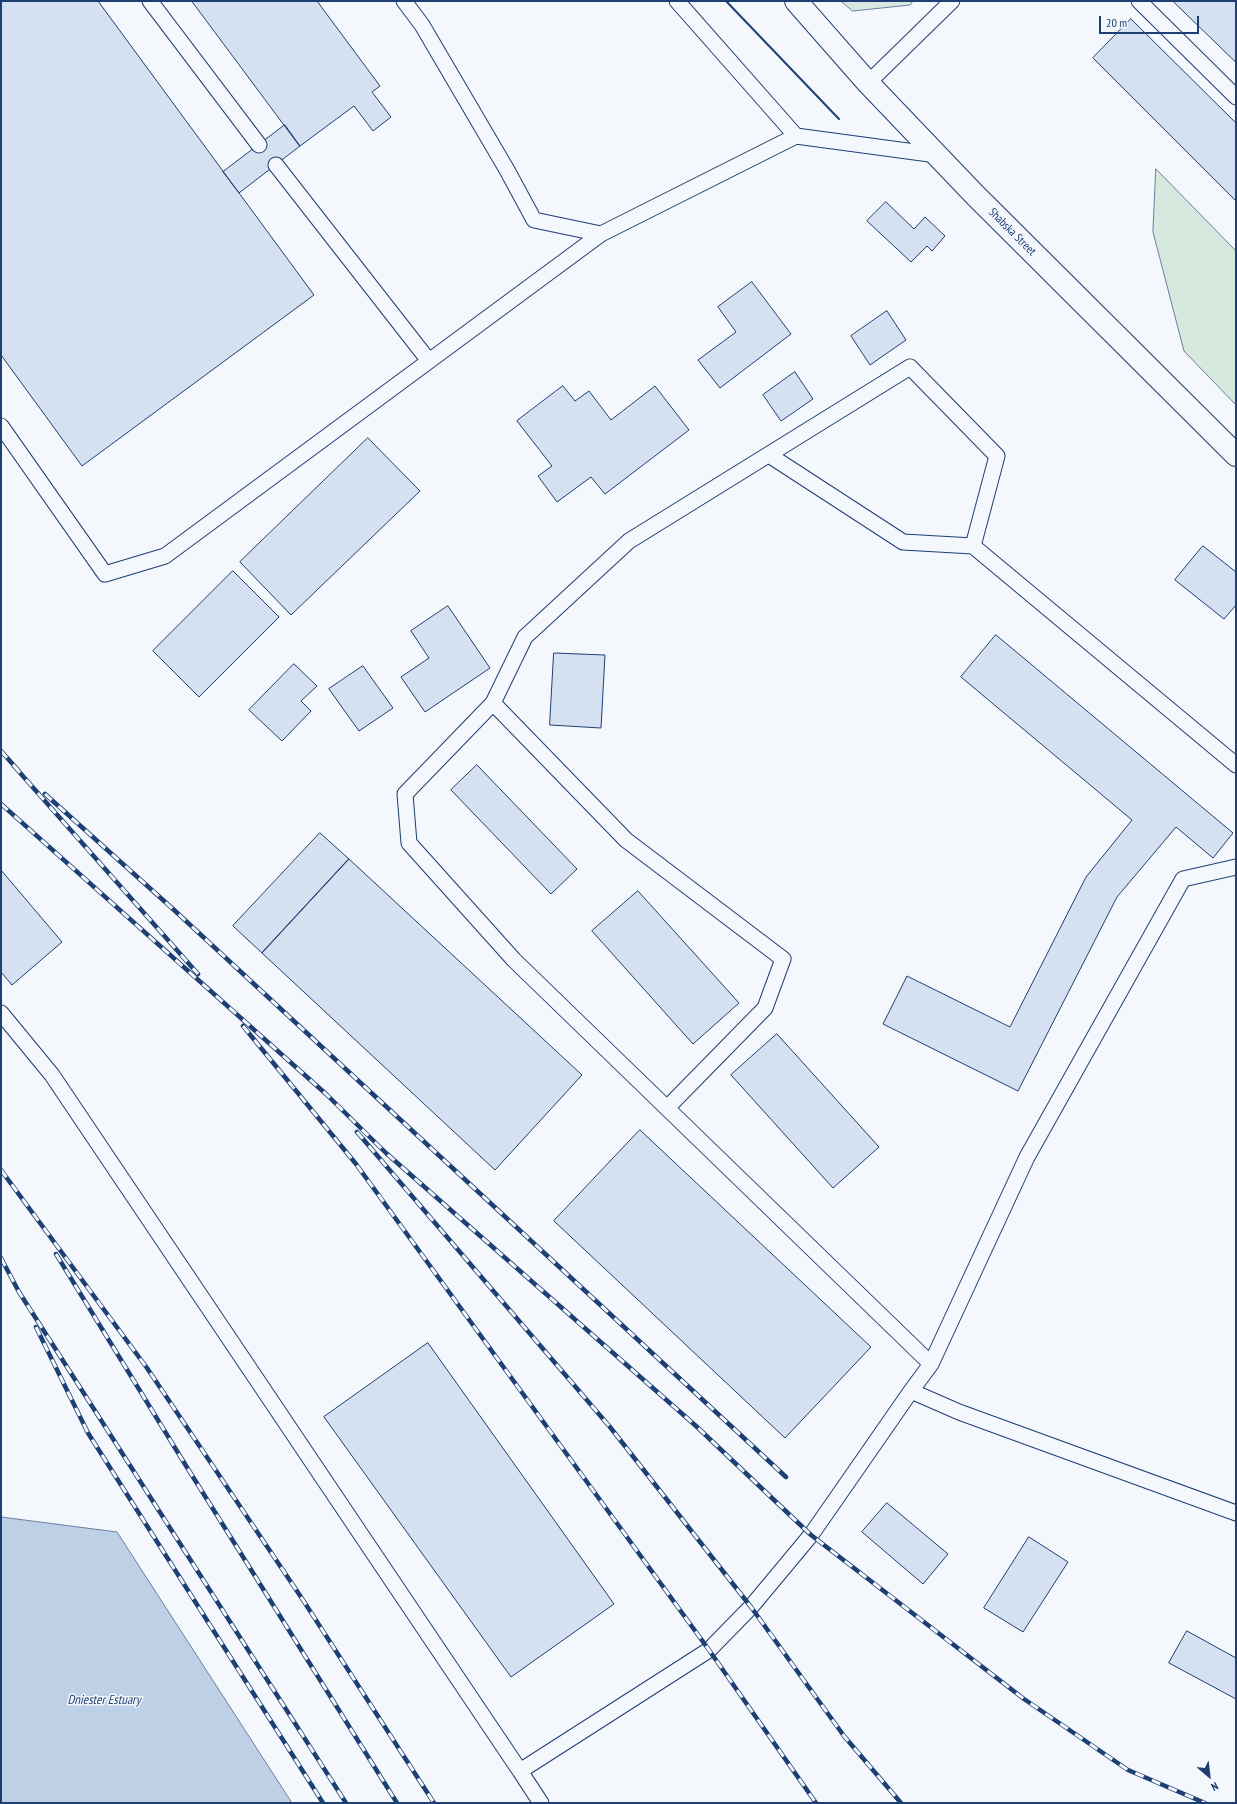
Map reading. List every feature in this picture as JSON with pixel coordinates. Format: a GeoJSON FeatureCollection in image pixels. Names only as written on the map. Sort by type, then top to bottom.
{"type":"FeatureCollection","features":[{"type":"Feature","properties":{"kind":"street","name":"Shabska Street"},"geometry":{"type":"LineString","coordinates":[[796,1],[868,83],[975,195],[1236,455]]}},
{"type":"Feature","properties":{"kind":"lane"},"geometry":{"type":"LineString","coordinates":[[150,1],[259,144]]}},
{"type":"Feature","properties":{"kind":"lane"},"geometry":{"type":"LineString","coordinates":[[404,1],[422,25],[534,220],[601,234]]}},
{"type":"Feature","properties":{"kind":"lane"},"geometry":{"type":"LineString","coordinates":[[677,1],[796,136]]}},
{"type":"Feature","properties":{"kind":"lane"},"geometry":{"type":"LineString","coordinates":[[868,83],[952,1]]}},
{"type":"Feature","properties":{"kind":"lane"},"geometry":{"type":"LineString","coordinates":[[1139,1],[1236,97]]}},
{"type":"Feature","properties":{"kind":"lane"},"geometry":{"type":"LineString","coordinates":[[1,426],[106,574],[166,556],[601,234],[796,136],[937,155]]}},
{"type":"Feature","properties":{"kind":"lane"},"geometry":{"type":"LineString","coordinates":[[276,165],[429,361]]}},
{"type":"Feature","properties":{"kind":"lane"},"geometry":{"type":"LineString","coordinates":[[931,1364],[514,960],[410,843],[405,794],[493,703],[525,637],[629,541],[910,367],[997,456],[973,546]]}},
{"type":"Feature","properties":{"kind":"lane"},"geometry":{"type":"LineString","coordinates":[[769,455],[903,542],[973,546],[1236,765]]}},
{"type":"Feature","properties":{"kind":"lane"},"geometry":{"type":"LineString","coordinates":[[493,703],[626,840],[783,959],[765,1008],[667,1108]]}},
{"type":"Feature","properties":{"kind":"lane"},"geometry":{"type":"LineString","coordinates":[[520,1771],[709,1650],[751,1607],[811,1535],[931,1364],[1027,1157],[1183,879],[1236,867]]}},
{"type":"Feature","properties":{"kind":"lane"},"geometry":{"type":"LineString","coordinates":[[1,1013],[52,1075],[541,1803]]}},
{"type":"Feature","properties":{"kind":"lane"},"geometry":{"type":"LineString","coordinates":[[911,1391],[959,1412],[1236,1512]]}},
{"type":"Feature","properties":{"kind":"shaded area"},"geometry":{"type":"Polygon","coordinates":[[[841,1],[913,1],[910,5],[853,11],[841,1]]]}},
{"type":"Feature","properties":{"kind":"shaded area"},"geometry":{"type":"Polygon","coordinates":[[[1156,169],[1236,251],[1236,405],[1184,351],[1153,232],[1156,169]]]}},
{"type":"Feature","properties":{"kind":"water","name":"Dniester Estuary"},"geometry":{"type":"Polygon","coordinates":[[[1,1517],[117,1532],[292,1803],[1,1803],[1,1517]]]}},
{"type":"Feature","properties":{"kind":"building"},"geometry":{"type":"Polygon","coordinates":[[[1,1],[98,1],[314,295],[82,466],[1,355],[1,1]]]}},
{"type":"Feature","properties":{"kind":"building"},"geometry":{"type":"Polygon","coordinates":[[[192,1],[317,1],[380,86],[372,92],[391,117],[373,131],[354,106],[300,146],[192,1]]]}},
{"type":"Feature","properties":{"kind":"building"},"geometry":{"type":"Polygon","coordinates":[[[1173,1],[1236,1],[1236,62],[1173,1]]]}},
{"type":"Feature","properties":{"kind":"building"},"geometry":{"type":"Polygon","coordinates":[[[1131,19],[1236,123],[1236,201],[1093,58],[1131,19]]]}},
{"type":"Feature","properties":{"kind":"building"},"geometry":{"type":"Polygon","coordinates":[[[285,125],[300,146],[239,193],[223,172],[285,125]]]}},
{"type":"Feature","properties":{"kind":"building"},"geometry":{"type":"Polygon","coordinates":[[[886,202],[914,229],[925,217],[945,236],[932,251],[927,246],[911,262],[867,221],[886,202]]]}},
{"type":"Feature","properties":{"kind":"building"},"geometry":{"type":"Polygon","coordinates":[[[752,282],[791,334],[720,388],[698,360],[736,332],[718,307],[752,282]]]}},
{"type":"Feature","properties":{"kind":"building"},"geometry":{"type":"Polygon","coordinates":[[[887,311],[906,340],[870,365],[851,336],[887,311]]]}},
{"type":"Feature","properties":{"kind":"building"},"geometry":{"type":"Polygon","coordinates":[[[795,372],[813,399],[781,421],[763,395],[795,372]]]}},
{"type":"Feature","properties":{"kind":"building"},"geometry":{"type":"Polygon","coordinates":[[[563,386],[575,401],[589,391],[611,420],[655,386],[689,430],[605,494],[591,477],[557,502],[538,476],[552,466],[517,421],[563,386]]]}},
{"type":"Feature","properties":{"kind":"building"},"geometry":{"type":"Polygon","coordinates":[[[368,438],[420,491],[291,615],[240,562],[368,438]]]}},
{"type":"Feature","properties":{"kind":"building"},"geometry":{"type":"Polygon","coordinates":[[[1203,546],[1236,572],[1236,605],[1224,619],[1175,580],[1203,546]]]}},
{"type":"Feature","properties":{"kind":"building"},"geometry":{"type":"Polygon","coordinates":[[[233,571],[279,617],[199,697],[153,651],[233,571]]]}},
{"type":"Feature","properties":{"kind":"building"},"geometry":{"type":"Polygon","coordinates":[[[448,606],[490,668],[425,712],[401,677],[429,658],[411,631],[448,606]]]}},
{"type":"Feature","properties":{"kind":"building"},"geometry":{"type":"Polygon","coordinates":[[[996,635],[1233,833],[1213,858],[1176,827],[1117,897],[1018,1091],[883,1024],[907,976],[1010,1027],[1086,877],[1132,820],[961,677],[996,635]]]}},
{"type":"Feature","properties":{"kind":"building"},"geometry":{"type":"Polygon","coordinates":[[[554,653],[605,655],[601,728],[550,725],[554,653]]]}},
{"type":"Feature","properties":{"kind":"building"},"geometry":{"type":"Polygon","coordinates":[[[294,664],[317,686],[301,701],[311,711],[282,741],[249,710],[294,664]]]}},
{"type":"Feature","properties":{"kind":"building"},"geometry":{"type":"Polygon","coordinates":[[[363,666],[393,708],[359,731],[329,689],[363,666]]]}},
{"type":"Feature","properties":{"kind":"building"},"geometry":{"type":"Polygon","coordinates":[[[477,765],[577,869],[551,894],[451,790],[477,765]]]}},
{"type":"Feature","properties":{"kind":"building"},"geometry":{"type":"Polygon","coordinates":[[[320,833],[349,859],[262,953],[233,926],[320,833]]]}},
{"type":"Feature","properties":{"kind":"building"},"geometry":{"type":"Polygon","coordinates":[[[349,859],[582,1075],[495,1170],[262,953],[349,859]]]}},
{"type":"Feature","properties":{"kind":"building"},"geometry":{"type":"Polygon","coordinates":[[[1,870],[62,942],[12,985],[1,972],[1,870]]]}},
{"type":"Feature","properties":{"kind":"building"},"geometry":{"type":"Polygon","coordinates":[[[638,891],[739,1003],[693,1044],[592,931],[638,891]]]}},
{"type":"Feature","properties":{"kind":"building"},"geometry":{"type":"Polygon","coordinates":[[[777,1034],[879,1147],[833,1188],[731,1075],[777,1034]]]}},
{"type":"Feature","properties":{"kind":"building"},"geometry":{"type":"Polygon","coordinates":[[[640,1130],[871,1347],[785,1438],[554,1221],[640,1130]]]}},
{"type":"Feature","properties":{"kind":"building"},"geometry":{"type":"Polygon","coordinates":[[[428,1343],[614,1604],[511,1677],[324,1417],[428,1343]]]}},
{"type":"Feature","properties":{"kind":"building"},"geometry":{"type":"Polygon","coordinates":[[[887,1503],[948,1554],[923,1584],[862,1532],[887,1503]]]}},
{"type":"Feature","properties":{"kind":"building"},"geometry":{"type":"Polygon","coordinates":[[[1029,1537],[1068,1562],[1023,1632],[984,1608],[1029,1537]]]}},
{"type":"Feature","properties":{"kind":"building"},"geometry":{"type":"Polygon","coordinates":[[[1187,1631],[1236,1658],[1236,1699],[1169,1663],[1187,1631]]]}},
{"type":"Feature","properties":{"kind":"railway"},"geometry":{"type":"LineString","coordinates":[[1,751],[18,770]]}},
{"type":"Feature","properties":{"kind":"railway"},"geometry":{"type":"LineString","coordinates":[[14,766],[198,974]]}},
{"type":"Feature","properties":{"kind":"railway"},"geometry":{"type":"LineString","coordinates":[[45,794],[173,909],[786,1477]]}},
{"type":"Feature","properties":{"kind":"railway"},"geometry":{"type":"LineString","coordinates":[[1,804],[326,1094],[386,1153],[696,1426],[811,1535],[1024,1699],[1128,1770],[1205,1803]]}},
{"type":"Feature","properties":{"kind":"railway"},"geometry":{"type":"LineString","coordinates":[[243,1026],[356,1164],[709,1650],[816,1803]]}},
{"type":"Feature","properties":{"kind":"railway"},"geometry":{"type":"LineString","coordinates":[[357,1132],[610,1427],[751,1607],[844,1736],[901,1803]]}},
{"type":"Feature","properties":{"kind":"railway"},"geometry":{"type":"LineString","coordinates":[[1,1170],[147,1368],[301,1597],[434,1803]]}},
{"type":"Feature","properties":{"kind":"railway"},"geometry":{"type":"LineString","coordinates":[[56,1254],[188,1469],[397,1803]]}},
{"type":"Feature","properties":{"kind":"railway"},"geometry":{"type":"LineString","coordinates":[[1,1258],[19,1292],[346,1803]]}},
{"type":"Feature","properties":{"kind":"railway"},"geometry":{"type":"LineString","coordinates":[[36,1327],[88,1433],[323,1803]]}},
{"type":"Feature","properties":{"kind":"wall"},"geometry":{"type":"LineString","coordinates":[[726,1],[839,119]]}}]}
